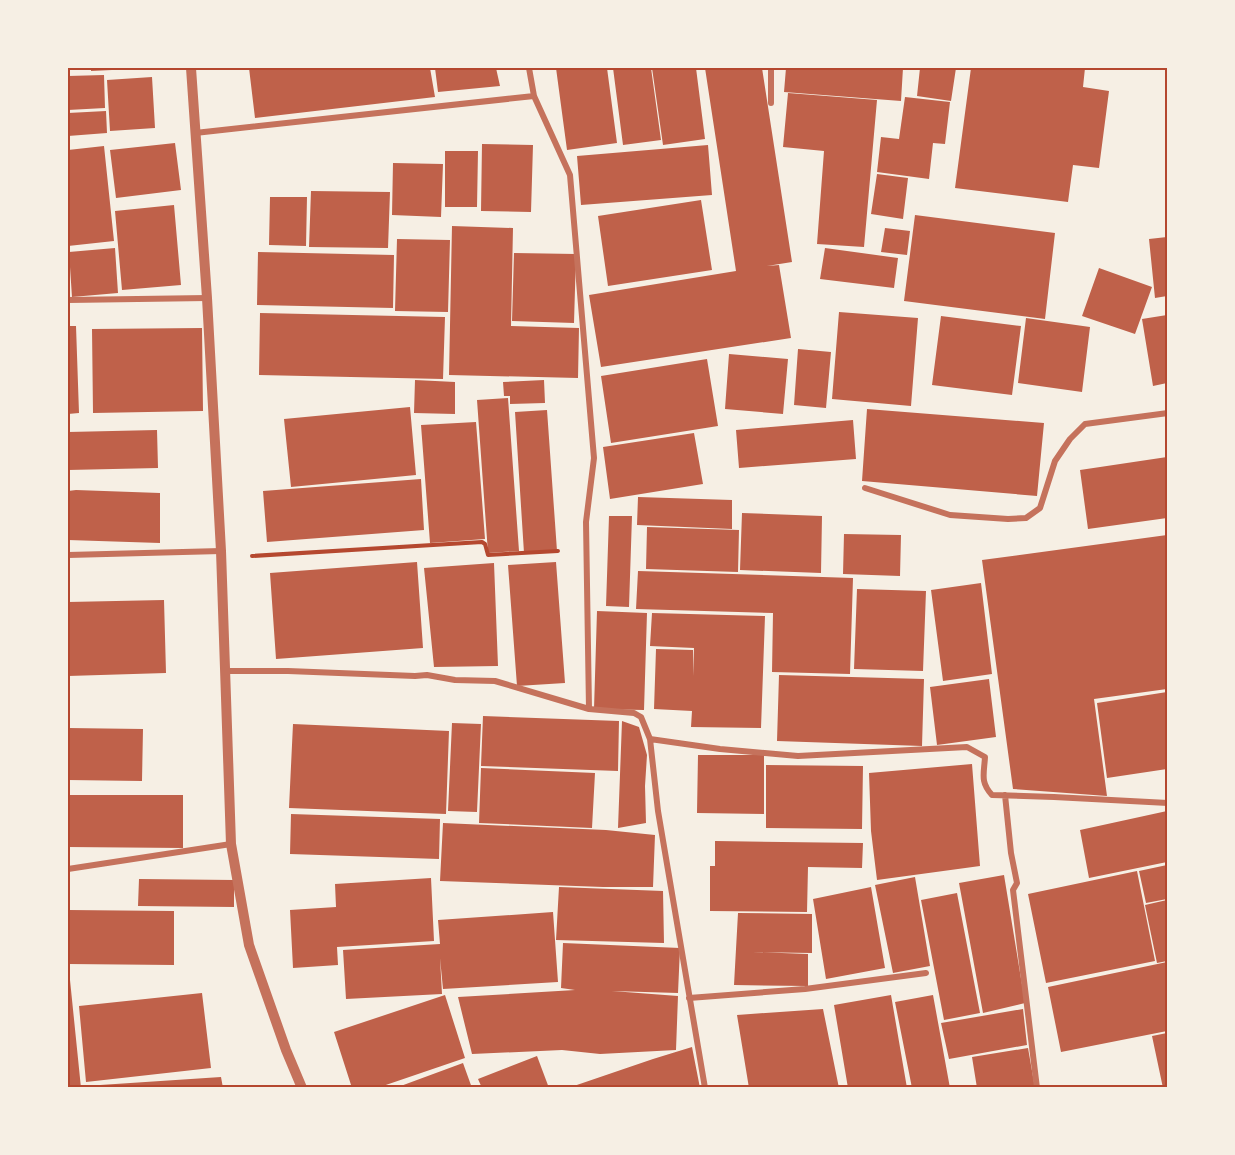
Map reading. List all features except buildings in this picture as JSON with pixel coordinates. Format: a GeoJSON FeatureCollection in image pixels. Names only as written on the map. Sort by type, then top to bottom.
{"type":"FeatureCollection","features":[{"type":"Feature","properties":{"kind":"street"},"geometry":{"type":"LineString","coordinates":[[191,68],[221,551],[231,843],[249,945],[302,1088]]}},
{"type":"Feature","properties":{"kind":"street"},"geometry":{"type":"LineString","coordinates":[[529,68],[534,96],[570,175],[594,458],[586,522],[589,709]]}},
{"type":"Feature","properties":{"kind":"street"},"geometry":{"type":"LineString","coordinates":[[771,68],[771,103]]}},
{"type":"Feature","properties":{"kind":"street"},"geometry":{"type":"LineString","coordinates":[[195,133],[534,96]]}},
{"type":"Feature","properties":{"kind":"street"},"geometry":{"type":"LineString","coordinates":[[68,300],[207,298]]}},
{"type":"Feature","properties":{"kind":"street"},"geometry":{"type":"LineString","coordinates":[[865,488],[950,515],[1026,518],[1040,508],[1055,461],[1070,439],[1085,424],[1167,413]]}},
{"type":"Feature","properties":{"kind":"street"},"geometry":{"type":"LineString","coordinates":[[68,555],[221,551]]}},
{"type":"Feature","properties":{"kind":"street"},"geometry":{"type":"LineString","coordinates":[[224,671],[427,675],[455,680],[495,681],[589,709],[634,712],[641,717],[651,739],[658,811],[705,1088]]}},
{"type":"Feature","properties":{"kind":"street"},"geometry":{"type":"LineString","coordinates":[[651,739],[720,749],[798,756],[967,747],[985,757],[985,787],[992,795],[1167,803]]}},
{"type":"Feature","properties":{"kind":"street"},"geometry":{"type":"LineString","coordinates":[[1005,795],[1011,853],[1017,883],[1013,890],[1037,1088]]}},
{"type":"Feature","properties":{"kind":"street"},"geometry":{"type":"LineString","coordinates":[[68,869],[231,843]]}},
{"type":"Feature","properties":{"kind":"street"},"geometry":{"type":"LineString","coordinates":[[689,998],[805,989],[926,973]]}},
{"type":"Feature","properties":{"kind":"path"},"geometry":{"type":"LineString","coordinates":[[256,557],[482,542],[485,544],[488,555],[557,552],[586,522]]}}]}
